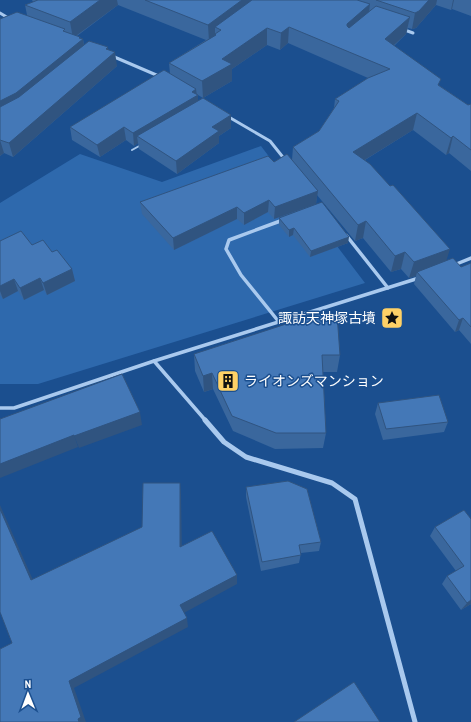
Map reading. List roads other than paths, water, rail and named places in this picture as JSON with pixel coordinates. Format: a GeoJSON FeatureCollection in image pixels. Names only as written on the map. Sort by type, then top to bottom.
{"type":"FeatureCollection","features":[{"type":"Feature","properties":{"kind":"street"},"geometry":{"type":"LineString","coordinates":[[0,13],[15,20]]}},
{"type":"Feature","properties":{"kind":"street"},"geometry":{"type":"LineString","coordinates":[[400,29],[413,33]]}},
{"type":"Feature","properties":{"kind":"street"},"geometry":{"type":"LineString","coordinates":[[108,55],[164,79]]}},
{"type":"Feature","properties":{"kind":"street"},"geometry":{"type":"LineString","coordinates":[[220,112],[270,141],[289,164]]}},
{"type":"Feature","properties":{"kind":"street"},"geometry":{"type":"LineString","coordinates":[[279,322],[241,275],[226,249],[229,240],[286,219]]}},
{"type":"Feature","properties":{"kind":"street"},"geometry":{"type":"LineString","coordinates":[[342,230],[388,288]]}},
{"type":"Feature","properties":{"kind":"street"},"geometry":{"type":"LineString","coordinates":[[451,266],[471,258]]}},
{"type":"Feature","properties":{"kind":"street"},"geometry":{"type":"LineString","coordinates":[[0,408],[14,408],[154,361],[425,276]]}},
{"type":"Feature","properties":{"kind":"street"},"geometry":{"type":"LineString","coordinates":[[154,361],[224,442],[246,457],[332,483],[355,499],[415,722]]}},
{"type":"Feature","properties":{"kind":"lane"},"geometry":{"type":"LineString","coordinates":[[132,150],[144,143]]}},
{"type":"Feature","properties":{"kind":"place","name":"諏訪天神塚古墳"},"geometry":{"type":"Point","coordinates":[392,318]}},
{"type":"Feature","properties":{"kind":"place","name":"ライオンズマンション"},"geometry":{"type":"Point","coordinates":[228,381]}}]}
